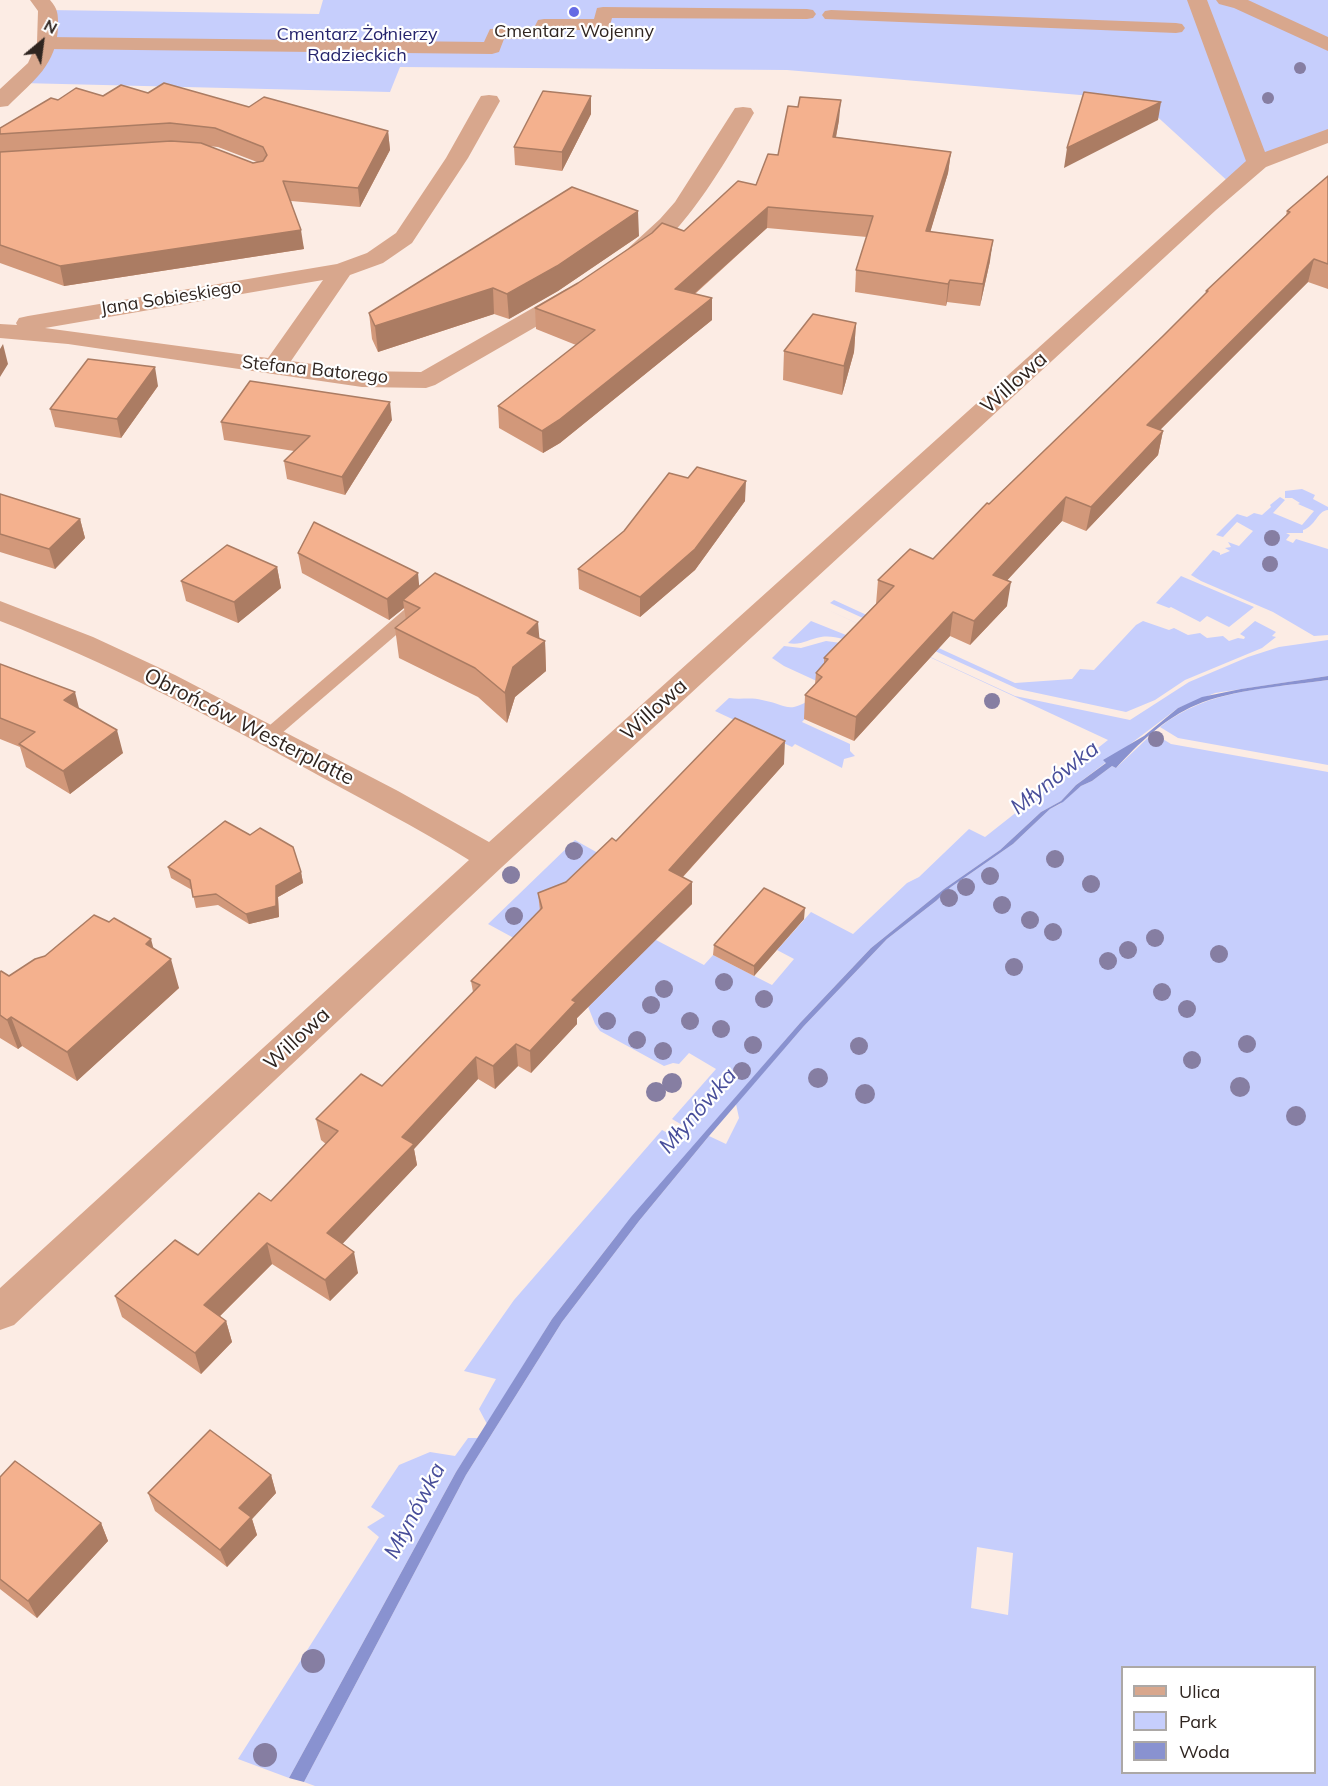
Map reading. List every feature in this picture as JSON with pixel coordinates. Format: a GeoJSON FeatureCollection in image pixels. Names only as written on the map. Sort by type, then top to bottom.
{"type":"FeatureCollection","features":[{"type":"Feature","properties":{"kind":"street"},"geometry":{"type":"LineString","coordinates":[[1197,0],[1258,162]]}},
{"type":"Feature","properties":{"kind":"street"},"geometry":{"type":"LineString","coordinates":[[1226,0],[1241,4],[1328,45]]}},
{"type":"Feature","properties":{"kind":"street"},"geometry":{"type":"LineString","coordinates":[[0,101],[37,66],[47,43],[44,5]]}},
{"type":"Feature","properties":{"kind":"street"},"geometry":{"type":"LineString","coordinates":[[47,43],[492,48],[496,33],[542,34],[545,16],[603,25],[604,6],[807,14]]}},
{"type":"Feature","properties":{"kind":"street"},"geometry":{"type":"LineString","coordinates":[[831,15],[1176,28]]}},
{"type":"Feature","properties":{"kind":"street","name":"Jana Sobieskiego"},"geometry":{"type":"LineString","coordinates":[[0,329],[342,270],[375,258],[404,238],[457,158],[489,101]]}},
{"type":"Feature","properties":{"kind":"street","name":"Stefana Batorego"},"geometry":{"type":"LineString","coordinates":[[0,329],[362,379],[426,380],[644,248],[699,188],[742,113]]}},
{"type":"Feature","properties":{"kind":"street","name":"Willowa"},"geometry":{"type":"LineString","coordinates":[[0,1313],[491,859],[1258,162],[1328,136]]}},
{"type":"Feature","properties":{"kind":"street"},"geometry":{"type":"LineString","coordinates":[[273,367],[342,270]]}},
{"type":"Feature","properties":{"kind":"street","name":"Obrońców Westerplatte"},"geometry":{"type":"LineString","coordinates":[[0,610],[112,657],[269,735],[457,837],[491,859]]}},
{"type":"Feature","properties":{"kind":"lane"},"geometry":{"type":"LineString","coordinates":[[269,735],[437,591]]}},
{"type":"Feature","properties":{"kind":"green space","name":"Cmentarz Żołnierzy Radzieckich"},"geometry":{"type":"Polygon","coordinates":[[[323,0],[1328,0],[1328,136],[1258,162],[1232,185],[1139,100],[787,70],[400,67],[390,92],[21,83],[37,66],[48,10],[319,14],[323,0]]]}},
{"type":"Feature","properties":{"kind":"green space"},"geometry":{"type":"Polygon","coordinates":[[[1302,489],[1315,495],[1313,499],[1328,507],[1328,510],[1321,513],[1311,525],[1303,530],[1303,533],[1286,533],[1290,535],[1286,540],[1293,543],[1296,539],[1328,549],[1328,635],[1314,636],[1273,612],[1191,575],[1213,550],[1220,555],[1230,551],[1225,548],[1231,547],[1228,542],[1239,546],[1253,531],[1237,522],[1223,537],[1216,535],[1237,514],[1247,517],[1254,513],[1262,515],[1280,497],[1285,500],[1273,513],[1302,525],[1314,511],[1298,504],[1300,503],[1292,498],[1285,498],[1285,491],[1302,489]]]}},
{"type":"Feature","properties":{"kind":"green space"},"geometry":{"type":"Polygon","coordinates":[[[1181,576],[1254,607],[1229,627],[1207,616],[1200,622],[1171,607],[1156,603],[1181,576]]]}},
{"type":"Feature","properties":{"kind":"green space"},"geometry":{"type":"Polygon","coordinates":[[[834,600],[1015,683],[1072,679],[1080,669],[1094,670],[1136,625],[1143,621],[1169,630],[1174,628],[1188,635],[1200,633],[1207,638],[1223,636],[1229,641],[1244,639],[1245,637],[1240,634],[1255,621],[1276,632],[1272,636],[1276,637],[1262,648],[1185,680],[1155,700],[1126,712],[1018,689],[830,603],[834,600]]]}},
{"type":"Feature","properties":{"kind":"green space"},"geometry":{"type":"Polygon","coordinates":[[[824,608],[1015,696],[1130,720],[1189,682],[1248,657],[1279,647],[1328,640],[1328,676],[1215,693],[1178,708],[1076,785],[1061,801],[1041,812],[1000,850],[944,889],[871,948],[800,1023],[617,1235],[552,1319],[487,1424],[479,1409],[496,1379],[464,1371],[514,1300],[662,1130],[679,1139],[689,1129],[672,1119],[716,1069],[689,1053],[679,1064],[664,1066],[600,1031],[581,989],[604,987],[488,924],[575,840],[612,861],[656,940],[704,965],[713,955],[772,985],[794,959],[777,950],[811,912],[853,934],[907,883],[919,877],[969,829],[985,837],[1108,740],[824,608]]]}},
{"type":"Feature","properties":{"kind":"green space"},"geometry":{"type":"Polygon","coordinates":[[[811,621],[861,641],[859,644],[840,638],[826,637],[801,643],[788,643],[811,621]]]}},
{"type":"Feature","properties":{"kind":"green space"},"geometry":{"type":"Polygon","coordinates":[[[826,641],[841,643],[821,683],[772,658],[784,646],[801,648],[826,641]]]}},
{"type":"Feature","properties":{"kind":"green space"},"geometry":{"type":"Polygon","coordinates":[[[1328,680],[1328,765],[1178,738],[1160,727],[1178,714],[1198,705],[1240,692],[1328,680]]]}},
{"type":"Feature","properties":{"kind":"green space"},"geometry":{"type":"Polygon","coordinates":[[[814,697],[821,701],[802,722],[850,744],[850,751],[855,756],[844,759],[842,768],[795,744],[792,747],[715,711],[729,698],[758,699],[793,707],[814,697]]]}},
{"type":"Feature","properties":{"kind":"green space"},"geometry":{"type":"Polygon","coordinates":[[[1153,733],[1171,744],[1328,772],[1328,1786],[315,1786],[304,1782],[466,1475],[562,1322],[639,1221],[709,1136],[726,1144],[739,1118],[736,1104],[804,1026],[887,939],[951,887],[1013,844],[1050,809],[1112,766],[1116,768],[1153,733]],[[977,1547],[971,1608],[1008,1615],[1013,1553],[977,1547]]]}},
{"type":"Feature","properties":{"kind":"green space"},"geometry":{"type":"Polygon","coordinates":[[[468,1438],[478,1438],[456,1472],[289,1778],[238,1759],[379,1537],[367,1527],[385,1516],[371,1507],[399,1465],[430,1452],[455,1456],[468,1438]]]}},
{"type":"Feature","properties":{"kind":"water"},"geometry":{"type":"Polygon","coordinates":[[[1328,676],[1328,680],[1226,695],[1185,710],[1163,724],[1116,768],[1112,766],[1050,809],[1013,844],[951,887],[887,939],[804,1026],[639,1221],[562,1322],[466,1475],[304,1782],[289,1778],[456,1472],[552,1319],[631,1217],[800,1023],[871,948],[944,889],[1000,850],[1041,812],[1061,801],[1076,785],[1106,763],[1103,760],[1144,736],[1178,708],[1202,697],[1328,676]]]}},
{"type":"Feature","properties":{"kind":"building"},"geometry":{"type":"Polygon","coordinates":[[[164,83],[249,107],[264,97],[388,131],[358,188],[283,181],[301,230],[60,266],[0,245],[0,152],[171,141],[201,143],[253,163],[263,161],[267,155],[263,147],[215,128],[170,123],[0,134],[0,128],[51,98],[58,100],[76,88],[103,96],[121,85],[148,93],[164,83]]]}},
{"type":"Feature","properties":{"kind":"building"},"geometry":{"type":"Polygon","coordinates":[[[543,91],[591,96],[562,152],[514,147],[543,91]]]}},
{"type":"Feature","properties":{"kind":"building"},"geometry":{"type":"Polygon","coordinates":[[[1084,92],[1161,102],[1067,148],[1084,92]]]}},
{"type":"Feature","properties":{"kind":"building"},"geometry":{"type":"Polygon","coordinates":[[[800,97],[841,100],[833,137],[951,152],[926,231],[993,240],[983,284],[950,280],[948,284],[856,270],[873,216],[768,207],[675,289],[712,298],[559,420],[542,431],[498,406],[595,330],[535,308],[578,283],[652,233],[662,223],[684,231],[738,181],[756,185],[768,154],[778,155],[788,106],[798,107],[800,97]]]}},
{"type":"Feature","properties":{"kind":"building"},"geometry":{"type":"Polygon","coordinates":[[[1328,176],[1328,264],[1314,259],[1147,425],[1163,431],[1091,507],[1066,497],[993,575],[1011,582],[974,621],[953,612],[856,717],[805,695],[822,677],[816,673],[828,659],[824,658],[894,586],[878,580],[910,549],[933,559],[987,503],[989,504],[1290,212],[1287,211],[1328,176]]]}},
{"type":"Feature","properties":{"kind":"building"},"geometry":{"type":"Polygon","coordinates":[[[572,187],[638,211],[557,266],[507,294],[493,288],[375,326],[369,313],[572,187]]]}},
{"type":"Feature","properties":{"kind":"building"},"geometry":{"type":"Polygon","coordinates":[[[813,314],[856,323],[844,366],[784,351],[813,314]]]}},
{"type":"Feature","properties":{"kind":"building"},"geometry":{"type":"Polygon","coordinates":[[[88,359],[155,367],[117,419],[50,409],[88,359]]]}},
{"type":"Feature","properties":{"kind":"building"},"geometry":{"type":"Polygon","coordinates":[[[250,381],[390,402],[342,477],[284,461],[310,436],[221,422],[250,381]]]}},
{"type":"Feature","properties":{"kind":"building"},"geometry":{"type":"Polygon","coordinates":[[[697,467],[746,481],[695,549],[640,597],[578,569],[624,531],[669,473],[688,478],[697,467]]]}},
{"type":"Feature","properties":{"kind":"building"},"geometry":{"type":"Polygon","coordinates":[[[0,494],[80,519],[49,549],[0,534],[0,494]]]}},
{"type":"Feature","properties":{"kind":"building"},"geometry":{"type":"Polygon","coordinates":[[[314,522],[418,573],[387,599],[298,553],[314,522]]]}},
{"type":"Feature","properties":{"kind":"building"},"geometry":{"type":"Polygon","coordinates":[[[227,545],[277,567],[234,602],[181,581],[227,545]]]}},
{"type":"Feature","properties":{"kind":"building"},"geometry":{"type":"Polygon","coordinates":[[[435,573],[538,622],[527,633],[545,641],[513,667],[505,693],[475,668],[395,628],[420,608],[403,600],[435,573]]]}},
{"type":"Feature","properties":{"kind":"building"},"geometry":{"type":"Polygon","coordinates":[[[0,664],[75,692],[64,700],[117,730],[63,771],[19,744],[35,732],[0,718],[0,664]]]}},
{"type":"Feature","properties":{"kind":"building"},"geometry":{"type":"Polygon","coordinates":[[[735,718],[785,741],[669,870],[692,882],[572,1000],[576,1002],[530,1051],[516,1044],[493,1066],[476,1057],[402,1137],[414,1144],[327,1233],[354,1252],[325,1280],[267,1243],[204,1305],[226,1321],[195,1353],[115,1296],[175,1240],[198,1255],[259,1193],[271,1201],[338,1131],[316,1119],[361,1074],[382,1086],[480,985],[471,981],[542,908],[538,893],[566,882],[612,838],[616,841],[735,718]]]}},
{"type":"Feature","properties":{"kind":"building"},"geometry":{"type":"Polygon","coordinates":[[[225,821],[250,835],[260,828],[293,847],[301,872],[276,886],[276,906],[246,914],[216,894],[193,897],[190,880],[168,867],[225,821]]]}},
{"type":"Feature","properties":{"kind":"building"},"geometry":{"type":"Polygon","coordinates":[[[764,888],[805,908],[754,966],[714,945],[764,888]]]}},
{"type":"Feature","properties":{"kind":"building"},"geometry":{"type":"Polygon","coordinates":[[[94,915],[109,922],[114,918],[151,939],[146,944],[171,959],[67,1052],[11,1017],[7,1020],[0,1015],[0,972],[9,976],[35,959],[45,956],[94,915]]]}},
{"type":"Feature","properties":{"kind":"building"},"geometry":{"type":"Polygon","coordinates":[[[210,1430],[271,1475],[239,1508],[251,1517],[220,1550],[148,1493],[210,1430]]]}},
{"type":"Feature","properties":{"kind":"building"},"geometry":{"type":"Polygon","coordinates":[[[15,1461],[101,1523],[28,1601],[0,1579],[0,1477],[15,1461]]]}},
{"type":"Feature","properties":{"kind":"place","name":"Cmentarz Wojenny"},"geometry":{"type":"Point","coordinates":[574,12]}},
{"type":"Feature","properties":{"kind":"water label","name":"Młynówka"},"geometry":{"type":"Point","coordinates":[1055,778]}},
{"type":"Feature","properties":{"kind":"water label","name":"Młynówka"},"geometry":{"type":"Point","coordinates":[698,1111]}},
{"type":"Feature","properties":{"kind":"water label","name":"Młynówka"},"geometry":{"type":"Point","coordinates":[415,1511]}}]}
